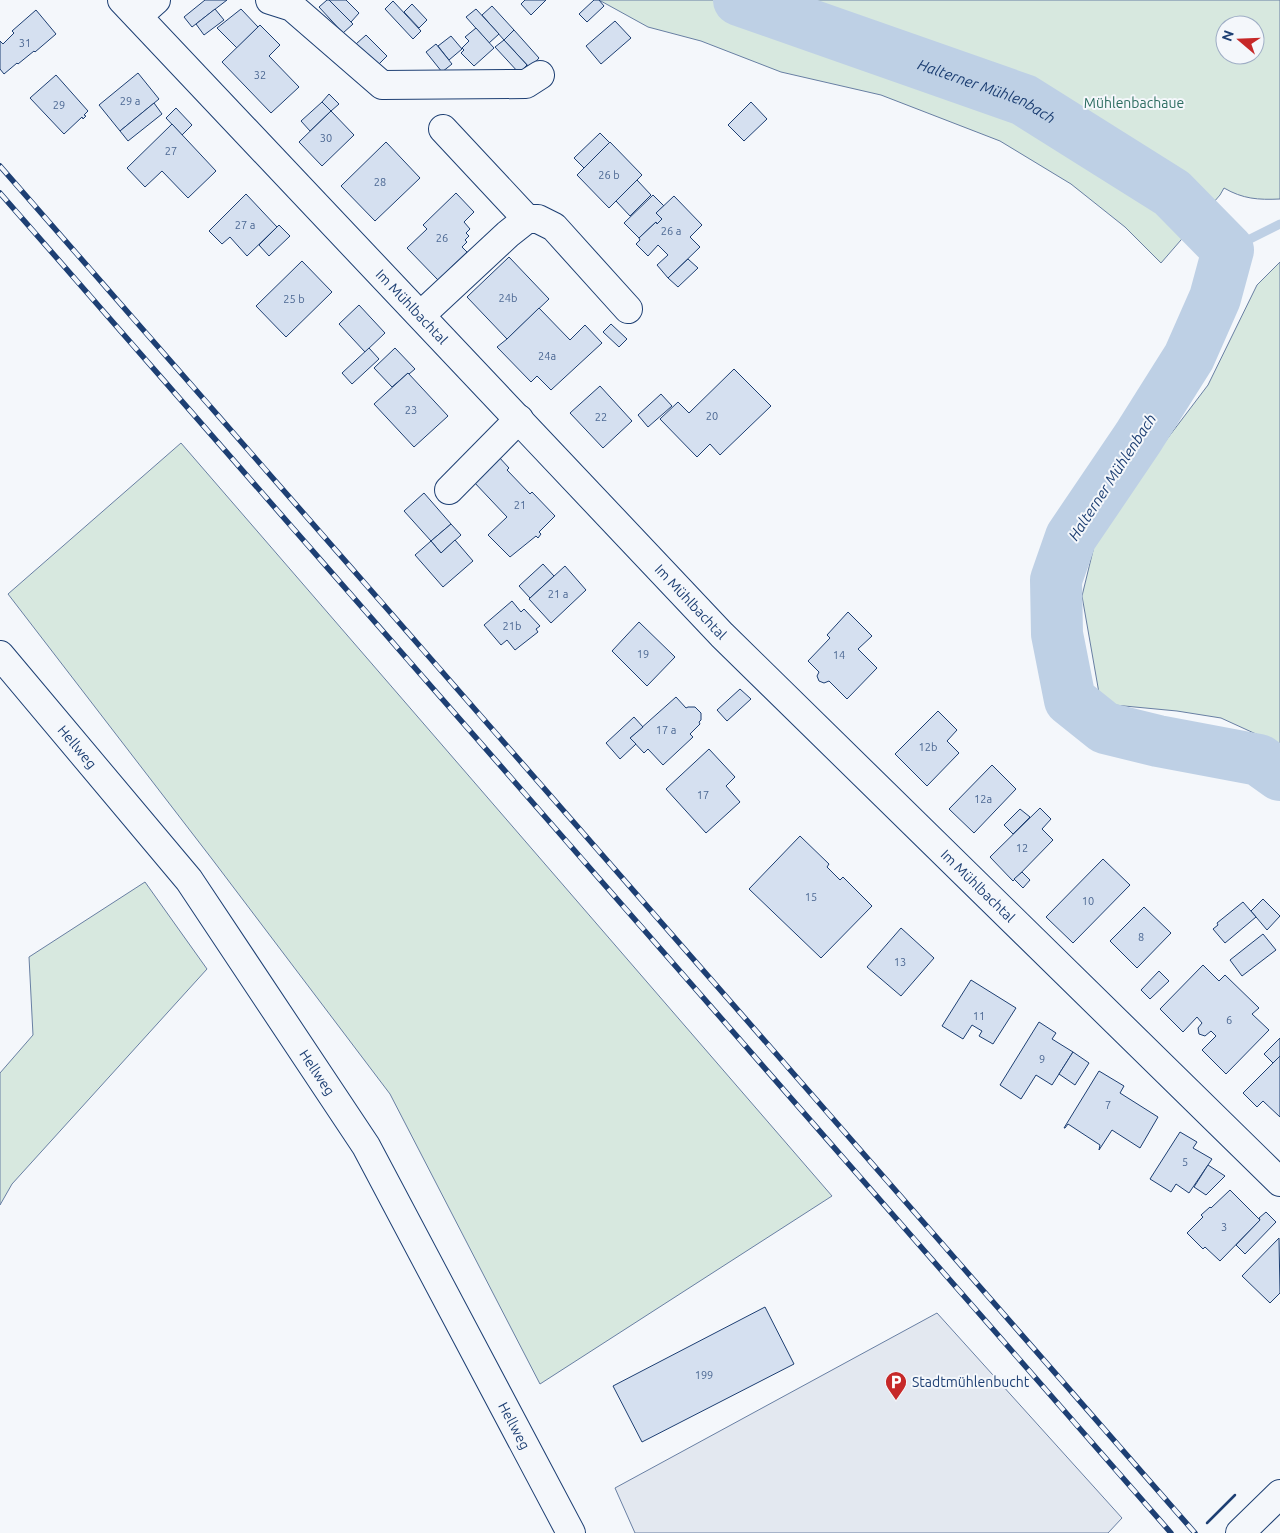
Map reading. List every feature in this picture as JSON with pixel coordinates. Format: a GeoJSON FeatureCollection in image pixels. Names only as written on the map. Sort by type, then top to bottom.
{"type":"FeatureCollection","features":[{"type":"Feature","properties":{"kind":"street"},"geometry":{"type":"LineString","coordinates":[[270,0],[292,7],[382,85],[526,84],[540,75]]}},
{"type":"Feature","properties":{"kind":"street","name":"Im Mühlbachtal"},"geometry":{"type":"LineString","coordinates":[[139,5],[421,315],[722,635],[1280,1182]]}},
{"type":"Feature","properties":{"kind":"street"},"geometry":{"type":"LineString","coordinates":[[443,129],[526,220]]}},
{"type":"Feature","properties":{"kind":"street"},"geometry":{"type":"LineString","coordinates":[[421,315],[508,234],[526,220],[538,219],[554,227],[628,309]]}},
{"type":"Feature","properties":{"kind":"street"},"geometry":{"type":"LineString","coordinates":[[449,490],[519,419]]}},
{"type":"Feature","properties":{"kind":"street","name":"Hellweg"},"geometry":{"type":"LineString","coordinates":[[0,655],[189,880],[366,1146],[571,1533]]}},
{"type":"Feature","properties":{"kind":"street"},"geometry":{"type":"LineString","coordinates":[[1240,1533],[1280,1494]]}},
{"type":"Feature","properties":{"kind":"green space","name":"Mühlenbachaue"},"geometry":{"type":"Polygon","coordinates":[[[599,0],[1280,0],[1280,199],[1251,198],[1224,188],[1161,263],[1125,227],[1071,184],[1000,141],[881,95],[781,72],[701,41],[648,27],[599,0]]]}},
{"type":"Feature","properties":{"kind":"green space"},"geometry":{"type":"Polygon","coordinates":[[[1280,262],[1280,745],[1221,718],[1177,711],[1114,705],[1099,693],[1082,596],[1098,530],[1208,385],[1257,285],[1280,262]]]}},
{"type":"Feature","properties":{"kind":"green space"},"geometry":{"type":"Polygon","coordinates":[[[181,443],[832,1196],[540,1384],[390,1094],[8,594],[181,443]]]}},
{"type":"Feature","properties":{"kind":"green space"},"geometry":{"type":"Polygon","coordinates":[[[145,882],[207,969],[12,1184],[0,1205],[0,1073],[33,1035],[29,957],[145,882]]]}},
{"type":"Feature","properties":{"kind":"shaded area","name":"Stadtmühlenbucht"},"geometry":{"type":"Polygon","coordinates":[[[937,1313],[1122,1518],[1108,1533],[635,1533],[615,1488],[937,1313]]]}},
{"type":"Feature","properties":{"kind":"building"},"geometry":{"type":"Polygon","coordinates":[[[205,0],[227,0],[192,27],[184,17],[205,0]]]}},
{"type":"Feature","properties":{"kind":"building"},"geometry":{"type":"Polygon","coordinates":[[[327,0],[353,24],[343,33],[319,7],[327,0]]]}},
{"type":"Feature","properties":{"kind":"building"},"geometry":{"type":"Polygon","coordinates":[[[329,0],[346,0],[359,13],[351,22],[329,0]]]}},
{"type":"Feature","properties":{"kind":"building"},"geometry":{"type":"Polygon","coordinates":[[[525,0],[546,0],[531,15],[521,4],[525,0]]]}},
{"type":"Feature","properties":{"kind":"building"},"geometry":{"type":"Polygon","coordinates":[[[594,0],[599,0],[604,6],[587,22],[579,14],[594,0]]]}},
{"type":"Feature","properties":{"kind":"building"},"geometry":{"type":"Polygon","coordinates":[[[393,1],[421,31],[413,39],[385,9],[393,1]]]}},
{"type":"Feature","properties":{"kind":"building"},"geometry":{"type":"Polygon","coordinates":[[[412,4],[427,20],[419,28],[404,12],[412,4]]]}},
{"type":"Feature","properties":{"kind":"building"},"geometry":{"type":"Polygon","coordinates":[[[492,6],[514,30],[504,40],[482,15],[492,6]]]}},
{"type":"Feature","properties":{"kind":"building"},"geometry":{"type":"Polygon","coordinates":[[[215,9],[224,20],[204,35],[196,24],[215,9]]]}},
{"type":"Feature","properties":{"kind":"building"},"geometry":{"type":"Polygon","coordinates":[[[241,9],[258,27],[237,48],[217,28],[241,9]]]}},
{"type":"Feature","properties":{"kind":"building"},"geometry":{"type":"Polygon","coordinates":[[[476,9],[499,34],[489,43],[466,17],[476,9]]]}},
{"type":"Feature","properties":{"kind":"building"},"geometry":{"type":"Polygon","coordinates":[[[36,10],[56,34],[4,74],[0,69],[0,41],[3,44],[14,33],[12,31],[36,10]]]}},
{"type":"Feature","properties":{"kind":"building"},"geometry":{"type":"Polygon","coordinates":[[[615,21],[631,38],[601,64],[586,46],[615,21]]]}},
{"type":"Feature","properties":{"kind":"building"},"geometry":{"type":"Polygon","coordinates":[[[260,25],[280,45],[269,56],[299,87],[271,113],[222,62],[260,25]]]}},
{"type":"Feature","properties":{"kind":"building"},"geometry":{"type":"Polygon","coordinates":[[[476,28],[494,48],[474,66],[461,53],[464,50],[462,48],[469,41],[465,37],[476,28]]]}},
{"type":"Feature","properties":{"kind":"building"},"geometry":{"type":"Polygon","coordinates":[[[514,30],[539,58],[530,68],[504,40],[514,30]]]}},
{"type":"Feature","properties":{"kind":"building"},"geometry":{"type":"Polygon","coordinates":[[[366,35],[387,56],[378,65],[356,44],[366,35]]]}},
{"type":"Feature","properties":{"kind":"building"},"geometry":{"type":"Polygon","coordinates":[[[451,36],[462,49],[449,60],[438,46],[451,36]]]}},
{"type":"Feature","properties":{"kind":"building"},"geometry":{"type":"Polygon","coordinates":[[[504,40],[527,65],[519,73],[495,47],[504,40]]]}},
{"type":"Feature","properties":{"kind":"building"},"geometry":{"type":"Polygon","coordinates":[[[436,44],[452,64],[442,72],[426,52],[436,44]]]}},
{"type":"Feature","properties":{"kind":"building"},"geometry":{"type":"Polygon","coordinates":[[[138,73],[159,99],[120,131],[99,105],[138,73]]]}},
{"type":"Feature","properties":{"kind":"building"},"geometry":{"type":"Polygon","coordinates":[[[56,75],[88,111],[83,119],[82,117],[64,134],[30,98],[56,75]]]}},
{"type":"Feature","properties":{"kind":"building"},"geometry":{"type":"Polygon","coordinates":[[[329,94],[339,104],[331,111],[322,102],[329,94]]]}},
{"type":"Feature","properties":{"kind":"building"},"geometry":{"type":"Polygon","coordinates":[[[322,102],[331,111],[310,131],[301,121],[322,102]]]}},
{"type":"Feature","properties":{"kind":"building"},"geometry":{"type":"Polygon","coordinates":[[[751,102],[767,119],[744,141],[728,125],[751,102]]]}},
{"type":"Feature","properties":{"kind":"building"},"geometry":{"type":"Polygon","coordinates":[[[154,103],[162,114],[128,141],[120,131],[154,103]]]}},
{"type":"Feature","properties":{"kind":"building"},"geometry":{"type":"Polygon","coordinates":[[[176,108],[192,125],[182,135],[166,118],[176,108]]]}},
{"type":"Feature","properties":{"kind":"building"},"geometry":{"type":"Polygon","coordinates":[[[331,111],[354,135],[322,166],[299,142],[331,111]]]}},
{"type":"Feature","properties":{"kind":"building"},"geometry":{"type":"Polygon","coordinates":[[[172,124],[216,171],[188,198],[162,171],[145,187],[127,168],[172,124]]]}},
{"type":"Feature","properties":{"kind":"building"},"geometry":{"type":"Polygon","coordinates":[[[600,133],[610,143],[584,168],[574,158],[600,133]]]}},
{"type":"Feature","properties":{"kind":"building"},"geometry":{"type":"Polygon","coordinates":[[[386,142],[420,178],[375,221],[341,186],[386,142]]]}},
{"type":"Feature","properties":{"kind":"building"},"geometry":{"type":"Polygon","coordinates":[[[610,142],[642,175],[609,208],[577,175],[610,142]]]}},
{"type":"Feature","properties":{"kind":"building"},"geometry":{"type":"Polygon","coordinates":[[[637,180],[651,195],[630,216],[616,201],[637,180]]]}},
{"type":"Feature","properties":{"kind":"building"},"geometry":{"type":"Polygon","coordinates":[[[456,193],[474,212],[464,222],[470,229],[466,233],[469,236],[465,240],[467,242],[462,247],[467,252],[438,280],[407,248],[427,229],[423,225],[456,193]]]}},
{"type":"Feature","properties":{"kind":"building"},"geometry":{"type":"Polygon","coordinates":[[[246,194],[277,227],[247,256],[230,237],[222,244],[209,231],[246,194]]]}},
{"type":"Feature","properties":{"kind":"building"},"geometry":{"type":"Polygon","coordinates":[[[653,195],[664,206],[656,213],[662,219],[657,224],[656,222],[639,238],[624,223],[653,195]]]}},
{"type":"Feature","properties":{"kind":"building"},"geometry":{"type":"Polygon","coordinates":[[[674,196],[702,225],[690,237],[700,247],[668,278],[657,265],[668,255],[658,245],[648,256],[636,244],[640,240],[639,238],[656,222],[657,224],[662,219],[656,213],[674,196]]]}},
{"type":"Feature","properties":{"kind":"building"},"geometry":{"type":"Polygon","coordinates":[[[279,225],[290,236],[269,256],[259,245],[279,225]]]}},
{"type":"Feature","properties":{"kind":"building"},"geometry":{"type":"Polygon","coordinates":[[[509,257],[549,299],[507,339],[467,297],[509,257]]]}},
{"type":"Feature","properties":{"kind":"building"},"geometry":{"type":"Polygon","coordinates":[[[688,259],[698,268],[678,287],[668,278],[688,259]]]}},
{"type":"Feature","properties":{"kind":"building"},"geometry":{"type":"Polygon","coordinates":[[[302,261],[332,292],[286,337],[256,306],[302,261]]]}},
{"type":"Feature","properties":{"kind":"building"},"geometry":{"type":"Polygon","coordinates":[[[359,305],[385,333],[365,352],[339,324],[359,305]]]}},
{"type":"Feature","properties":{"kind":"building"},"geometry":{"type":"Polygon","coordinates":[[[539,308],[570,340],[585,325],[602,343],[551,390],[537,376],[531,382],[497,347],[539,308]]]}},
{"type":"Feature","properties":{"kind":"building"},"geometry":{"type":"Polygon","coordinates":[[[611,324],[627,339],[619,347],[603,332],[611,324]]]}},
{"type":"Feature","properties":{"kind":"building"},"geometry":{"type":"Polygon","coordinates":[[[369,348],[379,359],[352,384],[342,373],[369,348]]]}},
{"type":"Feature","properties":{"kind":"building"},"geometry":{"type":"Polygon","coordinates":[[[395,348],[415,369],[392,387],[374,368],[395,348]]]}},
{"type":"Feature","properties":{"kind":"building"},"geometry":{"type":"Polygon","coordinates":[[[734,369],[771,406],[720,455],[710,444],[697,457],[660,419],[678,402],[689,413],[734,369]]]}},
{"type":"Feature","properties":{"kind":"building"},"geometry":{"type":"Polygon","coordinates":[[[408,373],[448,416],[414,447],[374,404],[408,373]]]}},
{"type":"Feature","properties":{"kind":"building"},"geometry":{"type":"Polygon","coordinates":[[[600,386],[632,421],[603,448],[570,413],[600,386]]]}},
{"type":"Feature","properties":{"kind":"building"},"geometry":{"type":"Polygon","coordinates":[[[661,394],[672,406],[648,427],[638,415],[661,394]]]}},
{"type":"Feature","properties":{"kind":"building"},"geometry":{"type":"Polygon","coordinates":[[[498,456],[509,468],[507,470],[555,516],[539,532],[541,534],[538,538],[536,536],[510,557],[488,535],[507,517],[473,481],[498,456]]]}},
{"type":"Feature","properties":{"kind":"building"},"geometry":{"type":"Polygon","coordinates":[[[424,493],[451,524],[431,541],[404,511],[424,493]]]}},
{"type":"Feature","properties":{"kind":"building"},"geometry":{"type":"Polygon","coordinates":[[[451,524],[461,535],[441,553],[431,541],[451,524]]]}},
{"type":"Feature","properties":{"kind":"building"},"geometry":{"type":"Polygon","coordinates":[[[455,540],[473,561],[443,587],[415,555],[431,541],[441,553],[455,540]]]}},
{"type":"Feature","properties":{"kind":"building"},"geometry":{"type":"Polygon","coordinates":[[[543,564],[554,576],[530,598],[519,586],[543,564]]]}},
{"type":"Feature","properties":{"kind":"building"},"geometry":{"type":"Polygon","coordinates":[[[565,566],[586,590],[551,623],[529,599],[565,566]]]}},
{"type":"Feature","properties":{"kind":"building"},"geometry":{"type":"Polygon","coordinates":[[[512,601],[521,612],[524,609],[540,626],[536,629],[538,632],[515,650],[507,640],[501,645],[484,625],[512,601]]]}},
{"type":"Feature","properties":{"kind":"building"},"geometry":{"type":"Polygon","coordinates":[[[848,612],[872,636],[858,649],[877,668],[847,699],[829,681],[824,683],[819,681],[817,676],[819,672],[808,661],[830,638],[827,635],[848,612]]]}},
{"type":"Feature","properties":{"kind":"building"},"geometry":{"type":"Polygon","coordinates":[[[639,622],[675,657],[647,686],[612,651],[639,622]]]}},
{"type":"Feature","properties":{"kind":"building"},"geometry":{"type":"Polygon","coordinates":[[[740,689],[751,699],[727,721],[717,710],[740,689]]]}},
{"type":"Feature","properties":{"kind":"building"},"geometry":{"type":"Polygon","coordinates":[[[676,697],[686,708],[695,707],[701,713],[701,720],[700,724],[690,734],[693,737],[663,765],[648,749],[644,753],[630,738],[676,697]]]}},
{"type":"Feature","properties":{"kind":"building"},"geometry":{"type":"Polygon","coordinates":[[[938,711],[957,730],[947,741],[959,753],[927,786],[895,754],[938,711]]]}},
{"type":"Feature","properties":{"kind":"building"},"geometry":{"type":"Polygon","coordinates":[[[634,717],[643,727],[630,738],[636,744],[620,759],[606,743],[634,717]]]}},
{"type":"Feature","properties":{"kind":"building"},"geometry":{"type":"Polygon","coordinates":[[[709,749],[735,777],[726,786],[740,802],[706,833],[666,789],[709,749]]]}},
{"type":"Feature","properties":{"kind":"building"},"geometry":{"type":"Polygon","coordinates":[[[992,765],[1016,789],[974,833],[949,809],[992,765]]]}},
{"type":"Feature","properties":{"kind":"building"},"geometry":{"type":"Polygon","coordinates":[[[1040,808],[1051,819],[1042,829],[1053,840],[1013,881],[990,857],[1040,808]]]}},
{"type":"Feature","properties":{"kind":"building"},"geometry":{"type":"Polygon","coordinates":[[[1020,809],[1030,817],[1013,834],[1004,825],[1020,809]]]}},
{"type":"Feature","properties":{"kind":"building"},"geometry":{"type":"Polygon","coordinates":[[[800,836],[829,864],[827,867],[840,880],[843,877],[872,906],[821,958],[749,889],[800,836]]]}},
{"type":"Feature","properties":{"kind":"building"},"geometry":{"type":"Polygon","coordinates":[[[1103,859],[1130,885],[1073,943],[1046,917],[1103,859]]]}},
{"type":"Feature","properties":{"kind":"building"},"geometry":{"type":"Polygon","coordinates":[[[1022,872],[1030,880],[1023,888],[1014,879],[1022,872]]]}},
{"type":"Feature","properties":{"kind":"building"},"geometry":{"type":"Polygon","coordinates":[[[1263,899],[1280,916],[1267,930],[1251,911],[1263,899]]]}},
{"type":"Feature","properties":{"kind":"building"},"geometry":{"type":"Polygon","coordinates":[[[1243,902],[1256,917],[1225,943],[1213,929],[1218,925],[1217,923],[1243,902]]]}},
{"type":"Feature","properties":{"kind":"building"},"geometry":{"type":"Polygon","coordinates":[[[1144,907],[1171,933],[1137,968],[1110,941],[1144,907]]]}},
{"type":"Feature","properties":{"kind":"building"},"geometry":{"type":"Polygon","coordinates":[[[901,928],[934,958],[901,996],[867,967],[901,928]]]}},
{"type":"Feature","properties":{"kind":"building"},"geometry":{"type":"Polygon","coordinates":[[[1263,934],[1276,950],[1242,976],[1230,960],[1263,934]]]}},
{"type":"Feature","properties":{"kind":"building"},"geometry":{"type":"Polygon","coordinates":[[[1203,965],[1219,981],[1225,975],[1259,1008],[1252,1014],[1269,1030],[1226,1074],[1202,1050],[1216,1036],[1211,1031],[1205,1036],[1199,1034],[1198,1028],[1202,1023],[1197,1017],[1183,1032],[1160,1009],[1203,965]]]}},
{"type":"Feature","properties":{"kind":"building"},"geometry":{"type":"Polygon","coordinates":[[[1159,971],[1169,981],[1150,999],[1141,990],[1159,971]]]}},
{"type":"Feature","properties":{"kind":"building"},"geometry":{"type":"Polygon","coordinates":[[[971,980],[1016,1008],[993,1044],[979,1036],[982,1031],[972,1025],[963,1039],[942,1026],[971,980]]]}},
{"type":"Feature","properties":{"kind":"building"},"geometry":{"type":"Polygon","coordinates":[[[1039,1022],[1056,1033],[1052,1039],[1073,1052],[1052,1085],[1036,1075],[1021,1099],[1000,1085],[1039,1022]]]}},
{"type":"Feature","properties":{"kind":"building"},"geometry":{"type":"Polygon","coordinates":[[[1280,1038],[1280,1056],[1273,1063],[1264,1054],[1280,1038]]]}},
{"type":"Feature","properties":{"kind":"building"},"geometry":{"type":"Polygon","coordinates":[[[1073,1052],[1089,1063],[1075,1085],[1059,1074],[1073,1052]]]}},
{"type":"Feature","properties":{"kind":"building"},"geometry":{"type":"Polygon","coordinates":[[[1280,1056],[1280,1117],[1263,1101],[1257,1107],[1243,1093],[1280,1056]]]}},
{"type":"Feature","properties":{"kind":"building"},"geometry":{"type":"Polygon","coordinates":[[[1099,1071],[1124,1086],[1120,1093],[1158,1117],[1140,1148],[1112,1130],[1099,1150],[1100,1145],[1068,1124],[1064,1128],[1099,1071]]]}},
{"type":"Feature","properties":{"kind":"building"},"geometry":{"type":"Polygon","coordinates":[[[1180,1132],[1197,1142],[1193,1148],[1212,1159],[1189,1193],[1176,1184],[1171,1192],[1150,1179],[1180,1132]]]}},
{"type":"Feature","properties":{"kind":"building"},"geometry":{"type":"Polygon","coordinates":[[[1208,1165],[1225,1176],[1206,1195],[1194,1187],[1208,1165]]]}},
{"type":"Feature","properties":{"kind":"building"},"geometry":{"type":"Polygon","coordinates":[[[1230,1190],[1260,1220],[1220,1261],[1205,1247],[1203,1249],[1187,1233],[1203,1217],[1201,1215],[1230,1190]]]}},
{"type":"Feature","properties":{"kind":"building"},"geometry":{"type":"Polygon","coordinates":[[[1266,1212],[1276,1222],[1245,1254],[1236,1245],[1266,1212]]]}},
{"type":"Feature","properties":{"kind":"building"},"geometry":{"type":"Polygon","coordinates":[[[1279,1238],[1280,1293],[1270,1303],[1242,1276],[1279,1238]]]}},
{"type":"Feature","properties":{"kind":"building"},"geometry":{"type":"Polygon","coordinates":[[[765,1307],[794,1364],[642,1442],[613,1386],[765,1307]]]}},
{"type":"Feature","properties":{"kind":"waterway","name":"Halterner Mühlenbach"},"geometry":{"type":"LineString","coordinates":[[739,0],[1024,100],[1172,193],[1228,250],[1215,298],[1189,357],[1138,438],[1071,537],[1056,580],[1057,634],[1070,700],[1105,728],[1158,741],[1259,760],[1280,775]]}},
{"type":"Feature","properties":{"kind":"waterway","name":"Halterner Mühlenbach"},"geometry":{"type":"LineString","coordinates":[[1228,250],[1280,224]]}},
{"type":"Feature","properties":{"kind":"railway"},"geometry":{"type":"LineString","coordinates":[[0,166],[1195,1533]]}},
{"type":"Feature","properties":{"kind":"railway"},"geometry":{"type":"LineString","coordinates":[[0,193],[1171,1533]]}},
{"type":"Feature","properties":{"kind":"wall"},"geometry":{"type":"LineString","coordinates":[[1207,1523],[1235,1495]]}},
{"type":"Feature","properties":{"kind":"place","name":"Stadtmühlenbucht"},"geometry":{"type":"Point","coordinates":[896,1401]}}]}
